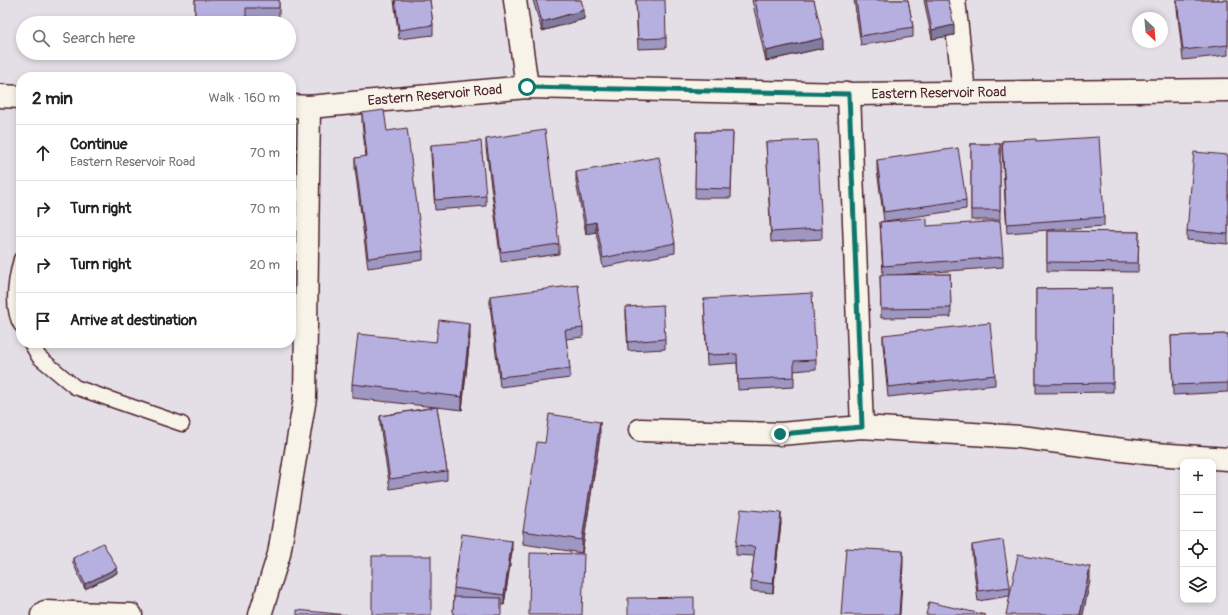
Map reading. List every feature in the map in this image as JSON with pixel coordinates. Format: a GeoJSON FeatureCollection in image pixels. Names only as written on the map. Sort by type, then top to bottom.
{"type":"FeatureCollection","features":[{"type":"Feature","properties":{"kind":"street"},"geometry":{"type":"LineString","coordinates":[[515,0],[527,87]]}},
{"type":"Feature","properties":{"kind":"street"},"geometry":{"type":"LineString","coordinates":[[954,0],[964,92]]}},
{"type":"Feature","properties":{"kind":"street","name":"Eastern Reservoir Road"},"geometry":{"type":"LineString","coordinates":[[300,106],[527,87],[849,94],[1228,90]]}},
{"type":"Feature","properties":{"kind":"street"},"geometry":{"type":"LineString","coordinates":[[849,94],[862,427]]}},
{"type":"Feature","properties":{"kind":"street"},"geometry":{"type":"LineString","coordinates":[[0,96],[16,97]]}},
{"type":"Feature","properties":{"kind":"street"},"geometry":{"type":"LineString","coordinates":[[260,615],[279,554],[305,398],[300,106]]}},
{"type":"Feature","properties":{"kind":"street"},"geometry":{"type":"LineString","coordinates":[[640,430],[780,434],[862,427],[1020,437],[1155,454],[1228,460]]}},
{"type":"Feature","properties":{"kind":"street"},"geometry":{"type":"LineString","coordinates":[[42,615],[45,612],[131,615]]}},
{"type":"Feature","properties":{"kind":"lane"},"geometry":{"type":"LineString","coordinates":[[16,276],[16,298]]}},
{"type":"Feature","properties":{"kind":"lane"},"geometry":{"type":"LineString","coordinates":[[34,348],[39,357],[75,387],[182,424]]}},
{"type":"Feature","properties":{"kind":"building"},"geometry":{"type":"Polygon","coordinates":[[[195,0],[279,0],[279,8],[246,8],[246,16],[195,16],[195,0]]]}},
{"type":"Feature","properties":{"kind":"building"},"geometry":{"type":"Polygon","coordinates":[[[395,0],[430,0],[433,25],[399,30],[395,0]]]}},
{"type":"Feature","properties":{"kind":"building"},"geometry":{"type":"Polygon","coordinates":[[[536,0],[581,0],[584,10],[542,22],[536,0]]]}},
{"type":"Feature","properties":{"kind":"building"},"geometry":{"type":"Polygon","coordinates":[[[636,0],[665,0],[666,38],[638,39],[636,0]]]}},
{"type":"Feature","properties":{"kind":"building"},"geometry":{"type":"Polygon","coordinates":[[[755,0],[814,0],[823,38],[766,51],[755,0]]]}},
{"type":"Feature","properties":{"kind":"building"},"geometry":{"type":"Polygon","coordinates":[[[856,0],[908,0],[913,27],[861,36],[856,0]]]}},
{"type":"Feature","properties":{"kind":"building"},"geometry":{"type":"Polygon","coordinates":[[[926,0],[948,0],[954,25],[932,30],[926,0]]]}},
{"type":"Feature","properties":{"kind":"building"},"geometry":{"type":"Polygon","coordinates":[[[1177,0],[1228,0],[1228,45],[1183,50],[1177,0]]]}},
{"type":"Feature","properties":{"kind":"building"},"geometry":{"type":"Polygon","coordinates":[[[384,110],[387,131],[407,128],[423,251],[368,258],[355,158],[367,156],[362,113],[384,110]]]}},
{"type":"Feature","properties":{"kind":"building"},"geometry":{"type":"Polygon","coordinates":[[[545,130],[559,244],[501,252],[486,139],[545,130]]]}},
{"type":"Feature","properties":{"kind":"building"},"geometry":{"type":"Polygon","coordinates":[[[696,132],[733,132],[731,189],[695,188],[696,132]]]}},
{"type":"Feature","properties":{"kind":"building"},"geometry":{"type":"Polygon","coordinates":[[[1099,137],[1104,217],[1007,224],[1002,141],[1036,139],[1036,141],[1099,137]]]}},
{"type":"Feature","properties":{"kind":"building"},"geometry":{"type":"Polygon","coordinates":[[[817,140],[822,229],[771,232],[766,142],[817,140]]]}},
{"type":"Feature","properties":{"kind":"building"},"geometry":{"type":"Polygon","coordinates":[[[481,141],[486,196],[435,200],[431,145],[481,141]]]}},
{"type":"Feature","properties":{"kind":"building"},"geometry":{"type":"Polygon","coordinates":[[[971,144],[1000,144],[1000,210],[971,210],[971,144]]]}},
{"type":"Feature","properties":{"kind":"building"},"geometry":{"type":"Polygon","coordinates":[[[958,148],[966,200],[884,212],[877,160],[958,148]]]}},
{"type":"Feature","properties":{"kind":"building"},"geometry":{"type":"Polygon","coordinates":[[[1194,152],[1228,155],[1228,234],[1187,231],[1194,152]]]}},
{"type":"Feature","properties":{"kind":"building"},"geometry":{"type":"Polygon","coordinates":[[[659,157],[675,243],[603,258],[596,222],[586,224],[576,172],[659,157]]]}},
{"type":"Feature","properties":{"kind":"building"},"geometry":{"type":"Polygon","coordinates":[[[927,218],[927,226],[1000,221],[1003,257],[883,266],[880,222],[927,218]]]}},
{"type":"Feature","properties":{"kind":"building"},"geometry":{"type":"Polygon","coordinates":[[[1047,231],[1139,232],[1138,263],[1047,262],[1047,231]]]}},
{"type":"Feature","properties":{"kind":"building"},"geometry":{"type":"Polygon","coordinates":[[[950,274],[951,308],[881,309],[880,275],[950,274]]]}},
{"type":"Feature","properties":{"kind":"building"},"geometry":{"type":"Polygon","coordinates":[[[578,285],[583,328],[565,330],[570,369],[500,377],[490,296],[578,285]]]}},
{"type":"Feature","properties":{"kind":"building"},"geometry":{"type":"Polygon","coordinates":[[[1112,288],[1113,383],[1036,384],[1036,289],[1112,288]]]}},
{"type":"Feature","properties":{"kind":"building"},"geometry":{"type":"Polygon","coordinates":[[[812,293],[816,360],[794,361],[794,377],[738,380],[737,354],[707,355],[704,299],[812,293]]]}},
{"type":"Feature","properties":{"kind":"building"},"geometry":{"type":"Polygon","coordinates":[[[663,305],[665,339],[628,342],[626,307],[663,305]]]}},
{"type":"Feature","properties":{"kind":"building"},"geometry":{"type":"Polygon","coordinates":[[[439,320],[470,324],[462,397],[352,384],[358,334],[436,342],[439,320]]]}},
{"type":"Feature","properties":{"kind":"building"},"geometry":{"type":"Polygon","coordinates":[[[990,323],[995,375],[888,387],[883,335],[990,323]]]}},
{"type":"Feature","properties":{"kind":"building"},"geometry":{"type":"Polygon","coordinates":[[[1228,334],[1228,383],[1173,385],[1171,336],[1228,334]]]}},
{"type":"Feature","properties":{"kind":"building"},"geometry":{"type":"Polygon","coordinates":[[[437,407],[447,471],[390,479],[380,416],[437,407]]]}},
{"type":"Feature","properties":{"kind":"building"},"geometry":{"type":"Polygon","coordinates":[[[549,414],[600,422],[582,540],[523,531],[537,442],[545,443],[549,414]]]}},
{"type":"Feature","properties":{"kind":"building"},"geometry":{"type":"Polygon","coordinates":[[[741,509],[781,513],[773,584],[751,581],[755,547],[736,545],[741,509]]]}},
{"type":"Feature","properties":{"kind":"building"},"geometry":{"type":"Polygon","coordinates":[[[462,534],[512,541],[504,595],[454,588],[462,534]]]}},
{"type":"Feature","properties":{"kind":"building"},"geometry":{"type":"Polygon","coordinates":[[[1003,540],[1010,587],[978,591],[972,545],[1003,540]]]}},
{"type":"Feature","properties":{"kind":"building"},"geometry":{"type":"Polygon","coordinates":[[[103,543],[117,568],[85,584],[73,558],[103,543]]]}},
{"type":"Feature","properties":{"kind":"building"},"geometry":{"type":"Polygon","coordinates":[[[846,548],[903,551],[899,615],[841,615],[846,548]]]}},
{"type":"Feature","properties":{"kind":"building"},"geometry":{"type":"Polygon","coordinates":[[[530,553],[584,554],[582,615],[529,615],[530,553]]]}},
{"type":"Feature","properties":{"kind":"building"},"geometry":{"type":"Polygon","coordinates":[[[1018,554],[1090,567],[1080,615],[1006,615],[1018,554]]]}},
{"type":"Feature","properties":{"kind":"building"},"geometry":{"type":"Polygon","coordinates":[[[372,556],[431,556],[431,615],[372,615],[372,556]]]}},
{"type":"Feature","properties":{"kind":"building"},"geometry":{"type":"Polygon","coordinates":[[[454,597],[501,598],[501,615],[453,615],[454,597]]]}},
{"type":"Feature","properties":{"kind":"building"},"geometry":{"type":"Polygon","coordinates":[[[694,597],[694,615],[628,615],[628,598],[694,597]]]}},
{"type":"Feature","properties":{"kind":"building"},"geometry":{"type":"Polygon","coordinates":[[[929,602],[986,615],[926,615],[929,602]]]}},
{"type":"Feature","properties":{"kind":"building"},"geometry":{"type":"Polygon","coordinates":[[[297,610],[347,615],[297,615],[297,610]]]}},
{"type":"Feature","properties":{"kind":"route"},"geometry":{"type":"LineString","coordinates":[[527,87],[849,94],[862,427],[780,434]]}}]}
